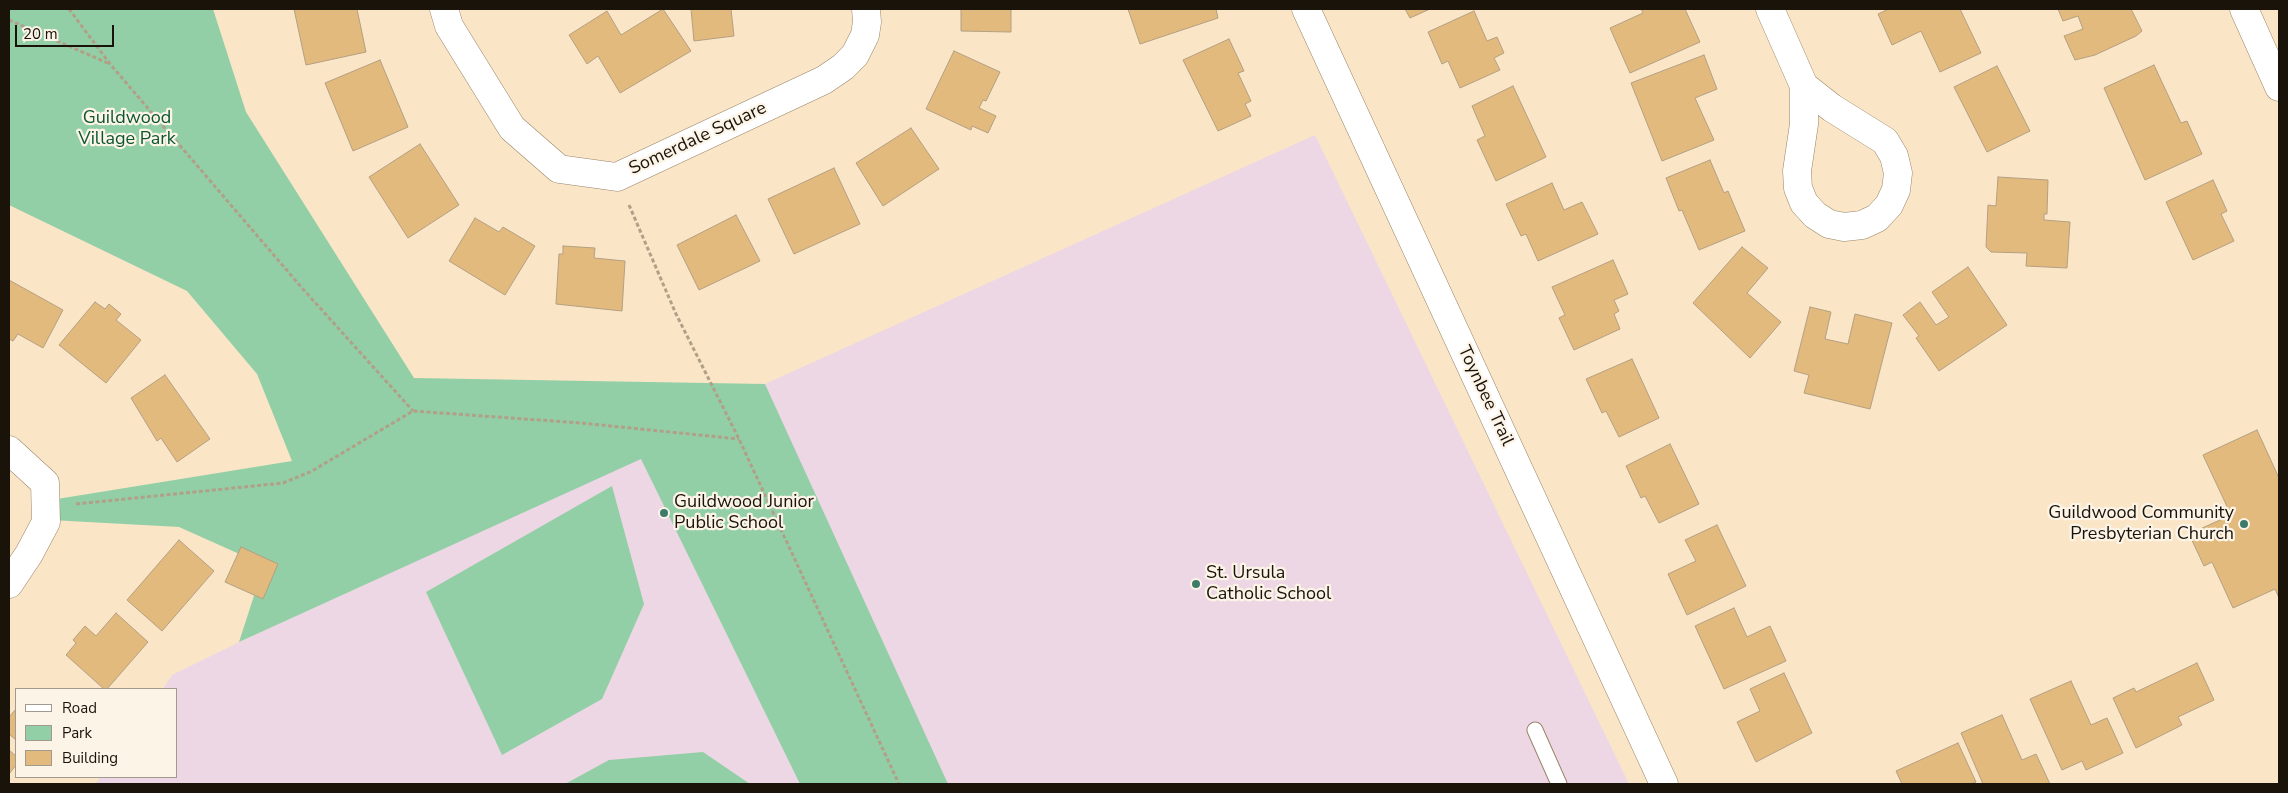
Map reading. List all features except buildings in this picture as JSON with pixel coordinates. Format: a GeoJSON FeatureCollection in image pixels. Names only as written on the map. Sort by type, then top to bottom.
{"type":"FeatureCollection","features":[{"type":"Feature","properties":{"kind":"street","name":"Somerdale Square"},"geometry":{"type":"LineString","coordinates":[[444,9],[449,26],[512,128],[559,169],[618,177],[824,80],[855,55],[861,44],[867,22],[866,9]]}},
{"type":"Feature","properties":{"kind":"street","name":"Toynbee Trail"},"geometry":{"type":"LineString","coordinates":[[1306,9],[1664,784]]}},
{"type":"Feature","properties":{"kind":"street"},"geometry":{"type":"LineString","coordinates":[[1770,9],[1804,86],[1804,124],[1797,172],[1798,188],[1804,203],[1815,215],[1829,224],[1844,227],[1862,225],[1877,218],[1889,206],[1896,190],[1898,173],[1894,156],[1885,141],[1832,108],[1804,86]]}},
{"type":"Feature","properties":{"kind":"street"},"geometry":{"type":"LineString","coordinates":[[2244,9],[2277,76]]}},
{"type":"Feature","properties":{"kind":"street"},"geometry":{"type":"LineString","coordinates":[[9,450],[46,483],[46,522],[30,554],[9,584]]}},
{"type":"Feature","properties":{"kind":"lane"},"geometry":{"type":"LineString","coordinates":[[1535,730],[1559,784]]}},
{"type":"Feature","properties":{"kind":"path"},"geometry":{"type":"LineString","coordinates":[[69,9],[110,64],[302,288],[413,411]]}},
{"type":"Feature","properties":{"kind":"path"},"geometry":{"type":"LineString","coordinates":[[9,20],[110,64]]}},
{"type":"Feature","properties":{"kind":"path"},"geometry":{"type":"LineString","coordinates":[[618,177],[642,241],[739,440],[900,784]]}},
{"type":"Feature","properties":{"kind":"path"},"geometry":{"type":"LineString","coordinates":[[46,506],[284,483],[312,471],[413,411],[581,423],[739,440]]}},
{"type":"Feature","properties":{"kind":"shaded area","name":"St. Ursula Catholic School"},"geometry":{"type":"Polygon","coordinates":[[[1315,135],[1629,784],[95,784],[100,778],[178,778],[178,688],[164,688],[172,675],[765,384],[1315,135]]]}},
{"type":"Feature","properties":{"kind":"green space","name":"Guildwood Village Park"},"geometry":{"type":"Polygon","coordinates":[[[9,9],[213,9],[246,112],[414,378],[765,384],[948,784],[800,784],[641,459],[239,642],[264,565],[179,527],[51,520],[57,499],[292,461],[257,374],[187,291],[9,205],[9,9]]]}},
{"type":"Feature","properties":{"kind":"green space"},"geometry":{"type":"Polygon","coordinates":[[[612,486],[644,604],[602,699],[502,755],[426,592],[612,486]]]}},
{"type":"Feature","properties":{"kind":"green space"},"geometry":{"type":"Polygon","coordinates":[[[703,752],[750,784],[565,784],[609,760],[703,752]]]}},
{"type":"Feature","properties":{"kind":"place","name":"Guildwood Junior Public School"},"geometry":{"type":"Point","coordinates":[664,513]}},
{"type":"Feature","properties":{"kind":"place","name":"Guildwood Community Presbyterian Church"},"geometry":{"type":"Point","coordinates":[2244,524]}},
{"type":"Feature","properties":{"kind":"place","name":"St. Ursula Catholic School"},"geometry":{"type":"Point","coordinates":[1196,584]}}]}
